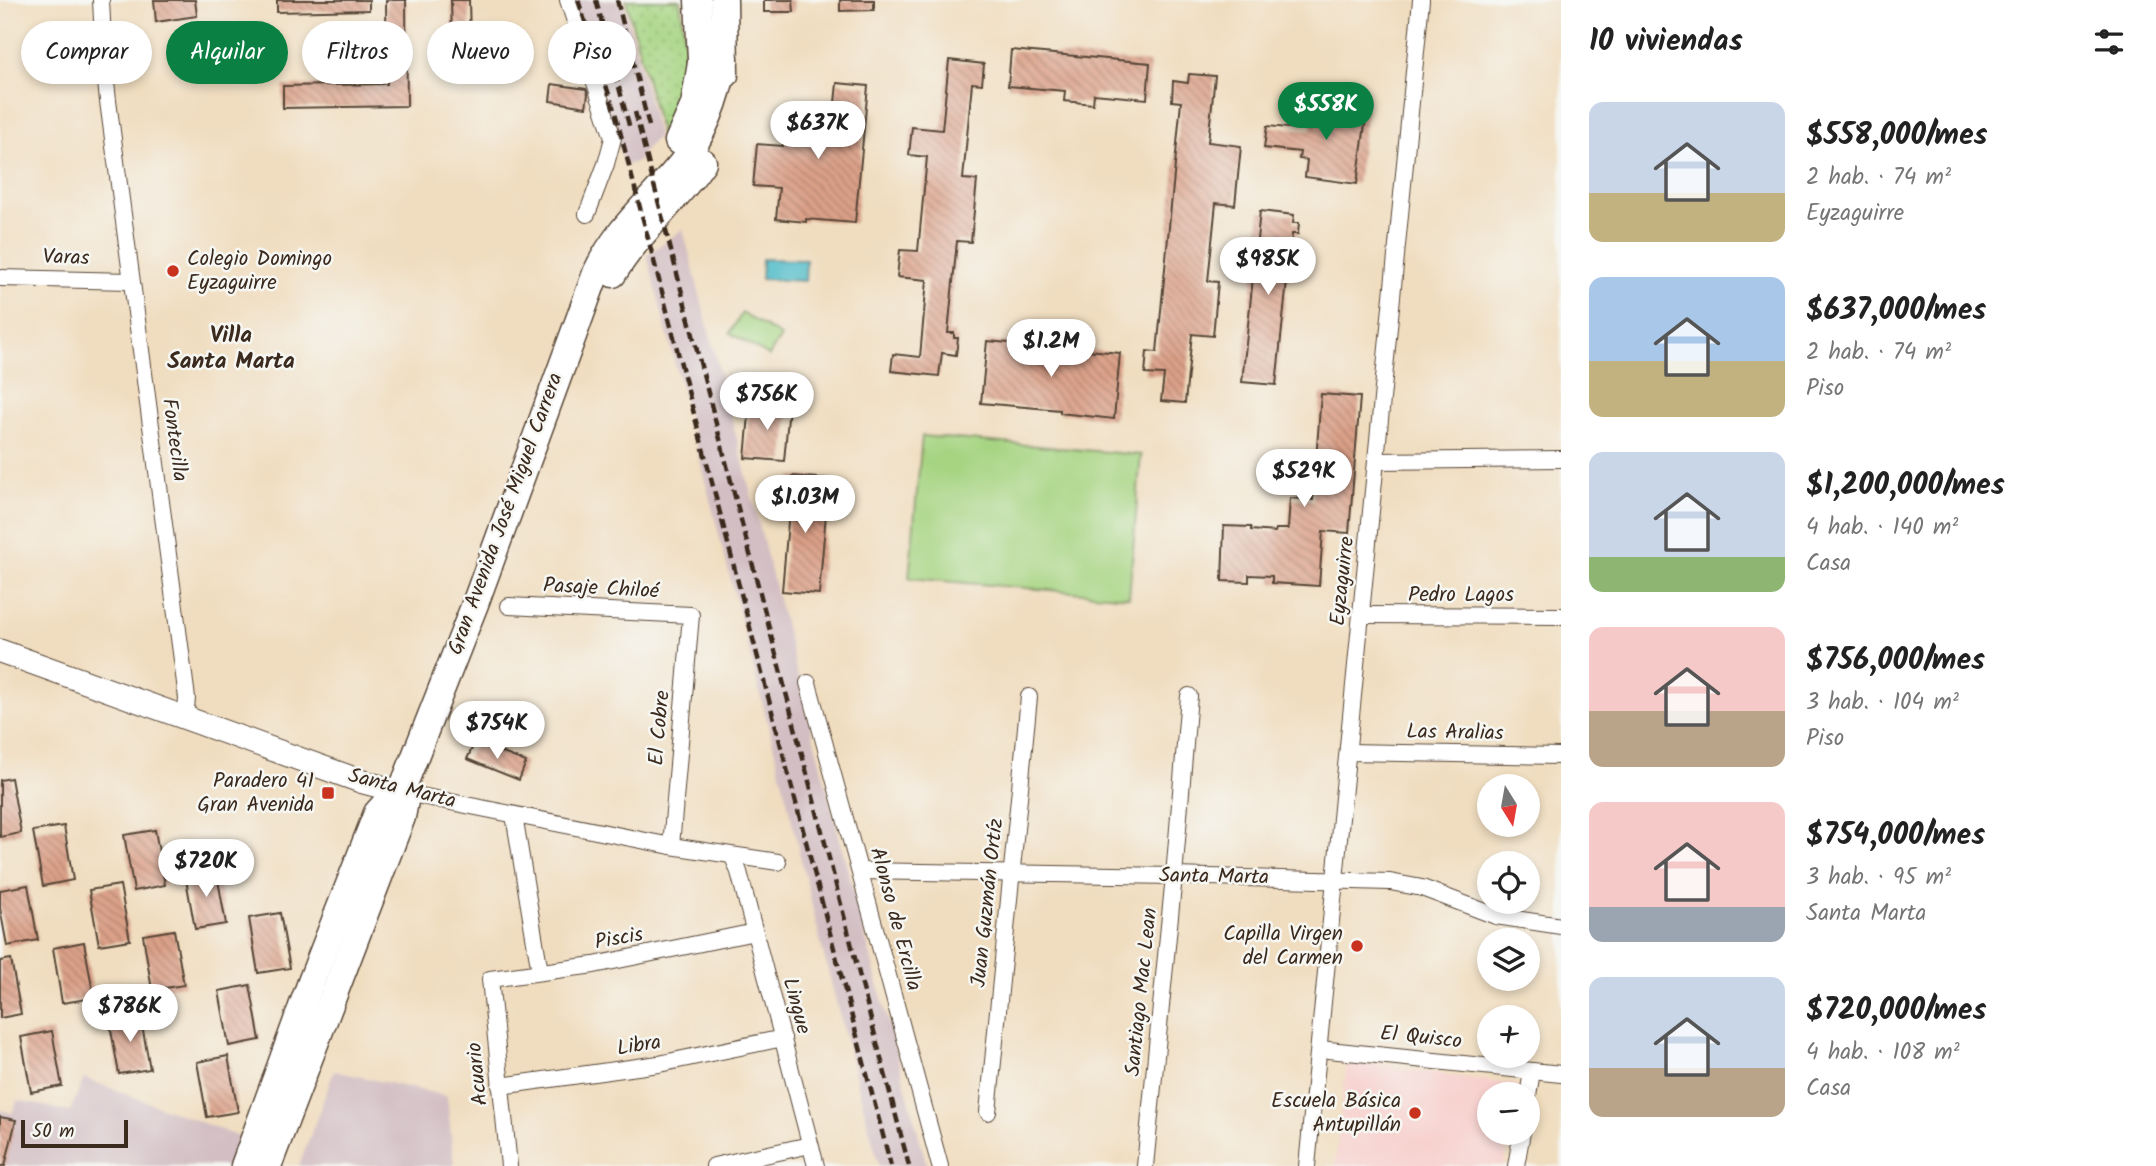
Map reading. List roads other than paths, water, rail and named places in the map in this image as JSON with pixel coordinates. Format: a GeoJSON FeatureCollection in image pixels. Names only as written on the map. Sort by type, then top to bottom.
{"type":"FeatureCollection","features":[{"type":"Feature","properties":{"kind":"main road","name":"Gran Avenida José Miguel Carrera"},"geometry":{"type":"LineString","coordinates":[[565,354],[578,279],[588,250],[613,212],[662,165],[677,144],[713,61],[724,0]]}},
{"type":"Feature","properties":{"kind":"main road","name":"Gran Avenida José Miguel Carrera"},"geometry":{"type":"LineString","coordinates":[[565,354],[629,250],[684,188],[709,151],[720,122],[713,61],[697,2]]}},
{"type":"Feature","properties":{"kind":"main road","name":"Gran Avenida José Miguel Carrera"},"geometry":{"type":"LineString","coordinates":[[244,1166],[311,982],[377,813],[401,792],[475,604],[586,295],[606,254],[627,223],[677,169],[705,125],[717,97],[713,61]]}},
{"type":"Feature","properties":{"kind":"main road","name":"Gran Avenida José Miguel Carrera"},"geometry":{"type":"LineString","coordinates":[[268,1166],[402,817],[405,801],[401,792]]}},
{"type":"Feature","properties":{"kind":"street","name":"Fontecilla"},"geometry":{"type":"LineString","coordinates":[[100,0],[104,62],[131,281],[187,698],[185,718]]}},
{"type":"Feature","properties":{"kind":"street"},"geometry":{"type":"LineString","coordinates":[[568,0],[613,138],[606,164],[586,214]]}},
{"type":"Feature","properties":{"kind":"street","name":"Eyzaguirre"},"geometry":{"type":"LineString","coordinates":[[1307,1166],[1421,0]]}},
{"type":"Feature","properties":{"kind":"street","name":"Varas"},"geometry":{"type":"LineString","coordinates":[[0,278],[131,281]]}},
{"type":"Feature","properties":{"kind":"street"},"geometry":{"type":"LineString","coordinates":[[1376,461],[1561,459]]}},
{"type":"Feature","properties":{"kind":"street","name":"Pasaje Chiloé"},"geometry":{"type":"LineString","coordinates":[[509,606],[691,615]]}},
{"type":"Feature","properties":{"kind":"street","name":"El Cobre"},"geometry":{"type":"LineString","coordinates":[[671,846],[691,615]]}},
{"type":"Feature","properties":{"kind":"street","name":"Pedro Lagos"},"geometry":{"type":"LineString","coordinates":[[1361,615],[1561,616]]}},
{"type":"Feature","properties":{"kind":"street","name":"Santa Marta"},"geometry":{"type":"LineString","coordinates":[[0,651],[363,782],[671,846],[778,862]]}},
{"type":"Feature","properties":{"kind":"street","name":"Alonso de Ercilla"},"geometry":{"type":"LineString","coordinates":[[808,682],[945,1165]]}},
{"type":"Feature","properties":{"kind":"street","name":"Santiago Mac Lean"},"geometry":{"type":"LineString","coordinates":[[1145,1166],[1189,696]]}},
{"type":"Feature","properties":{"kind":"street","name":"Juan Guzmán Ortíz"},"geometry":{"type":"LineString","coordinates":[[988,1112],[1029,697]]}},
{"type":"Feature","properties":{"kind":"street","name":"Las Aralias"},"geometry":{"type":"LineString","coordinates":[[1348,752],[1561,756]]}},
{"type":"Feature","properties":{"kind":"street"},"geometry":{"type":"LineString","coordinates":[[514,815],[540,972]]}},
{"type":"Feature","properties":{"kind":"street","name":"Lingue"},"geometry":{"type":"LineString","coordinates":[[733,856],[816,1166]]}},
{"type":"Feature","properties":{"kind":"street","name":"Santa Marta"},"geometry":{"type":"LineString","coordinates":[[860,871],[1174,876],[1407,884],[1433,891],[1496,916],[1561,926]]}},
{"type":"Feature","properties":{"kind":"street","name":"Piscis"},"geometry":{"type":"LineString","coordinates":[[490,979],[646,955],[755,932]]}},
{"type":"Feature","properties":{"kind":"street","name":"Acuario"},"geometry":{"type":"LineString","coordinates":[[490,979],[509,1166]]}},
{"type":"Feature","properties":{"kind":"street","name":"Libra"},"geometry":{"type":"LineString","coordinates":[[500,1086],[659,1064],[782,1038]]}},
{"type":"Feature","properties":{"kind":"street","name":"El Quisco"},"geometry":{"type":"LineString","coordinates":[[1319,1049],[1561,1074]]}},
{"type":"Feature","properties":{"kind":"street"},"geometry":{"type":"LineString","coordinates":[[1530,1082],[1532,1071]]}},
{"type":"Feature","properties":{"kind":"street"},"geometry":{"type":"LineString","coordinates":[[714,1166],[810,1145]]}},
{"type":"Feature","properties":{"kind":"street"},"geometry":{"type":"LineString","coordinates":[[1516,1166],[1520,1145]]}},
{"type":"Feature","properties":{"kind":"water"},"geometry":{"type":"Polygon","coordinates":[[[762,259],[806,260],[805,281],[761,279],[762,259]]]}},
{"type":"Feature","properties":{"kind":"railway"},"geometry":{"type":"LineString","coordinates":[[578,0],[616,116],[891,1166]]}},
{"type":"Feature","properties":{"kind":"railway"},"geometry":{"type":"LineString","coordinates":[[596,0],[630,129]]}},
{"type":"Feature","properties":{"kind":"railway"},"geometry":{"type":"LineString","coordinates":[[617,0],[649,126]]}},
{"type":"Feature","properties":{"kind":"railway"},"geometry":{"type":"LineString","coordinates":[[635,112],[909,1166]]}},
{"type":"Feature","properties":{"kind":"place","name":"Colegio Domingo Eyzaguirre"},"geometry":{"type":"Point","coordinates":[173,271]}},
{"type":"Feature","properties":{"kind":"place","name":"Paradero 41 Gran Avenida"},"geometry":{"type":"Point","coordinates":[328,793]}},
{"type":"Feature","properties":{"kind":"place","name":"Capilla Virgen del Carmen"},"geometry":{"type":"Point","coordinates":[1357,946]}},
{"type":"Feature","properties":{"kind":"place","name":"Escuela Básica Antupillán"},"geometry":{"type":"Point","coordinates":[1415,1113]}},
{"type":"Feature","properties":{"kind":"district","name":"Villa Santa Marta"},"geometry":{"type":"Point","coordinates":[231,349]}}]}
